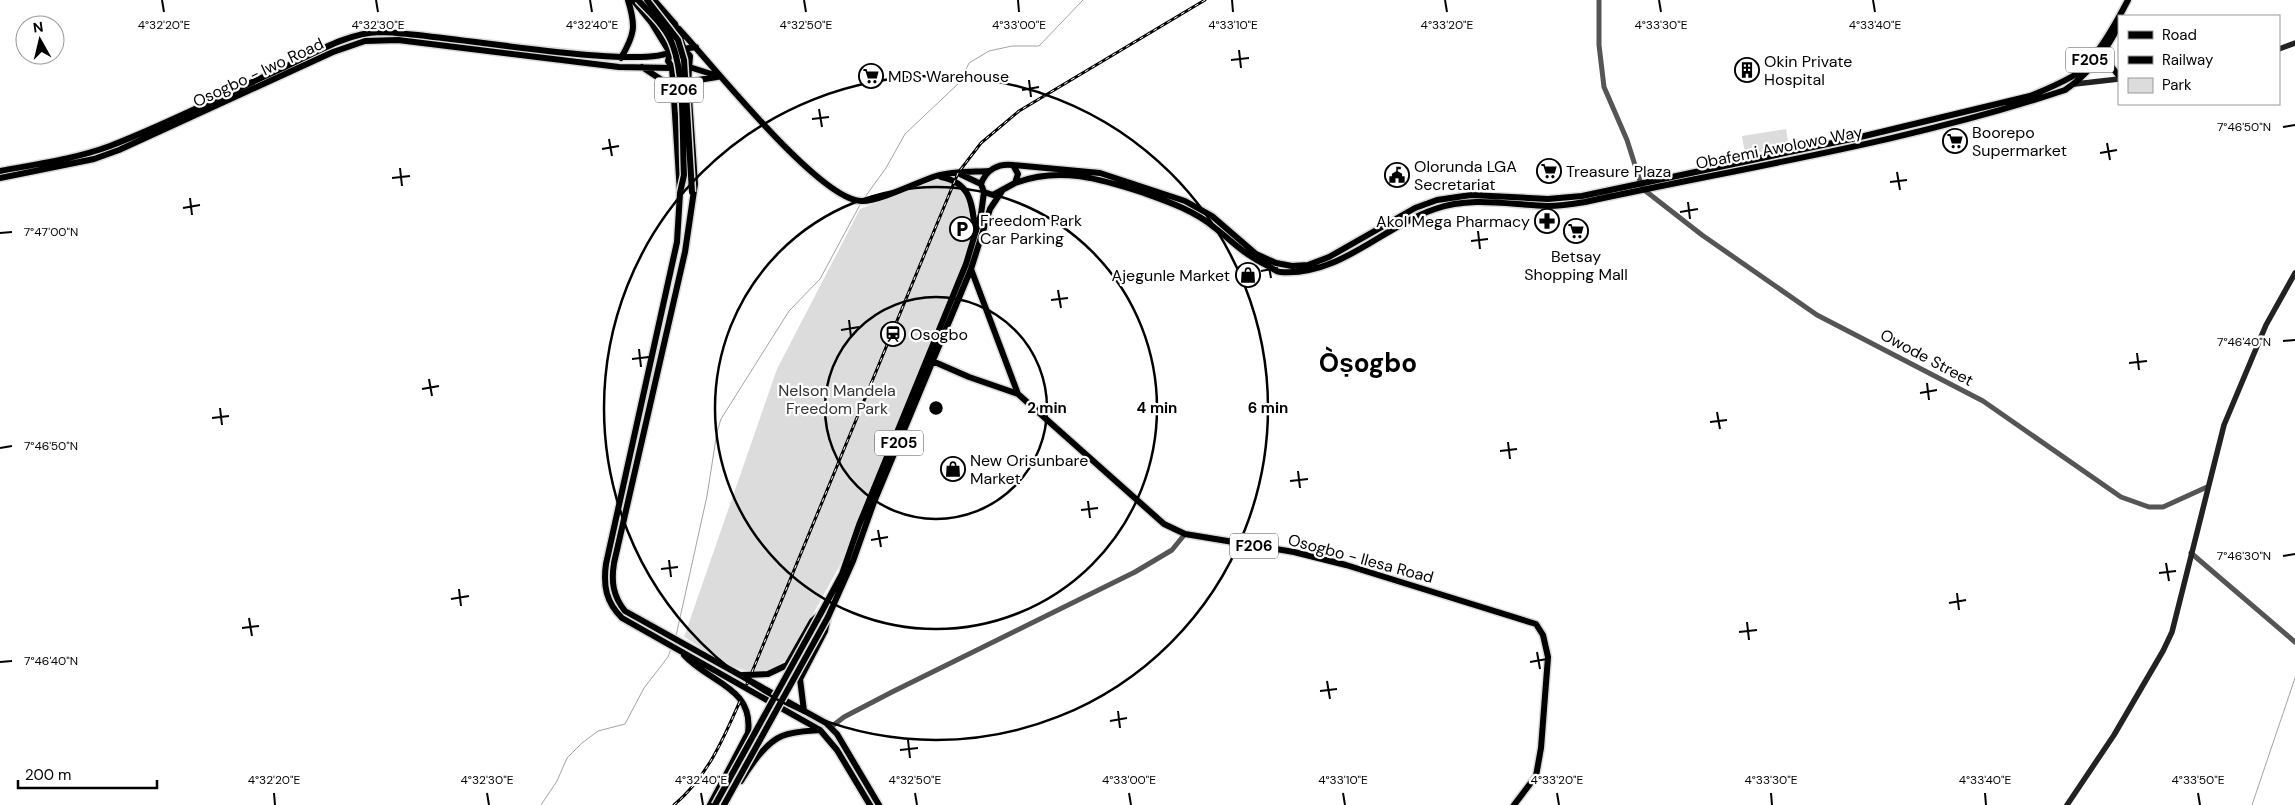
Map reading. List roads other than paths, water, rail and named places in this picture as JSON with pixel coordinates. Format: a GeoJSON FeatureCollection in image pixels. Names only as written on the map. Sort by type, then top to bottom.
{"type":"FeatureCollection","features":[{"type":"Feature","properties":{"kind":"main road"},"geometry":{"type":"LineString","coordinates":[[621,58],[631,41],[634,26],[628,0]]}},
{"type":"Feature","properties":{"kind":"main road"},"geometry":{"type":"LineString","coordinates":[[633,0],[651,22],[670,53]]}},
{"type":"Feature","properties":{"kind":"main road","name":"F206"},"geometry":{"type":"LineString","coordinates":[[638,0],[661,24],[673,44],[678,64],[684,176],[680,193]]}},
{"type":"Feature","properties":{"kind":"main road","name":"F206"},"geometry":{"type":"LineString","coordinates":[[647,0],[678,40],[684,60],[692,192]]}},
{"type":"Feature","properties":{"kind":"main road"},"geometry":{"type":"LineString","coordinates":[[654,0],[675,24],[684,49],[690,56],[688,83],[694,177],[685,252],[612,577],[615,596],[625,611],[742,675],[831,727],[879,805]]}},
{"type":"Feature","properties":{"kind":"main road","name":"Obafemi Awolowo Way"},"geometry":{"type":"LineString","coordinates":[[2119,15],[2129,0]]}},
{"type":"Feature","properties":{"kind":"main road","name":"F205"},"geometry":{"type":"LineString","coordinates":[[2123,15],[2129,0]]}},
{"type":"Feature","properties":{"kind":"main road","name":"Obafemi Awolowo Way"},"geometry":{"type":"LineString","coordinates":[[1013,166],[1100,173],[1185,201],[1212,216],[1256,254],[1276,262],[1299,266],[1329,257],[1415,208],[1437,200],[1471,195],[1557,199],[1643,188],[1692,171],[1856,138],[2030,96],[2053,86],[2084,66],[2093,56],[2118,17]]}},
{"type":"Feature","properties":{"kind":"main road","name":"F206"},"geometry":{"type":"LineString","coordinates":[[675,24],[721,77],[809,171],[833,190],[862,201],[938,176],[989,171]]}},
{"type":"Feature","properties":{"kind":"main road","name":"F205"},"geometry":{"type":"LineString","coordinates":[[2075,84],[2106,51],[2118,27]]}},
{"type":"Feature","properties":{"kind":"main road","name":"Osogbo - Iwo Road"},"geometry":{"type":"LineString","coordinates":[[0,178],[21,170],[109,146],[312,54],[360,35],[380,32],[427,36],[621,58],[670,53]]}},
{"type":"Feature","properties":{"kind":"main road","name":"Osogbo - Iwo Road"},"geometry":{"type":"LineString","coordinates":[[0,171],[21,170],[94,159],[119,150],[333,52],[365,41],[398,40],[597,65],[672,67]]}},
{"type":"Feature","properties":{"kind":"main road"},"geometry":{"type":"LineString","coordinates":[[2280,48],[2295,43]]}},
{"type":"Feature","properties":{"kind":"main road"},"geometry":{"type":"LineString","coordinates":[[696,47],[675,49],[670,53],[668,60],[672,67],[674,85],[680,193],[677,242],[652,365],[606,564],[605,588],[612,608],[622,618],[820,730],[837,750],[870,805]]}},
{"type":"Feature","properties":{"kind":"main road"},"geometry":{"type":"LineString","coordinates":[[2106,51],[2111,66],[2118,76]]}},
{"type":"Feature","properties":{"kind":"main road"},"geometry":{"type":"LineString","coordinates":[[672,67],[680,70],[688,65]]}},
{"type":"Feature","properties":{"kind":"main road"},"geometry":{"type":"LineString","coordinates":[[688,65],[721,77]]}},
{"type":"Feature","properties":{"kind":"main road"},"geometry":{"type":"LineString","coordinates":[[641,67],[674,85]]}},
{"type":"Feature","properties":{"kind":"main road"},"geometry":{"type":"LineString","coordinates":[[689,91],[698,80],[721,77]]}},
{"type":"Feature","properties":{"kind":"main road"},"geometry":{"type":"LineString","coordinates":[[2075,84],[2118,78]]}},
{"type":"Feature","properties":{"kind":"main road"},"geometry":{"type":"LineString","coordinates":[[674,85],[682,80],[688,83]]}},
{"type":"Feature","properties":{"kind":"main road","name":"Obafemi Awolowo Way"},"geometry":{"type":"LineString","coordinates":[[1016,183],[1050,175],[1101,178],[1184,208],[1216,228],[1248,257],[1277,272],[1297,273],[1324,266],[1347,257],[1392,229],[1434,209],[1449,205],[1491,202],[1559,206],[1860,145],[1991,115],[2065,90],[2075,84]]}},
{"type":"Feature","properties":{"kind":"main road"},"geometry":{"type":"LineString","coordinates":[[1990,106],[1991,115]]}},
{"type":"Feature","properties":{"kind":"main road","name":"F205"},"geometry":{"type":"LineString","coordinates":[[989,171],[1003,166],[1013,166]]}},
{"type":"Feature","properties":{"kind":"main road"},"geometry":{"type":"LineString","coordinates":[[1013,166],[1018,174],[1016,183]]}},
{"type":"Feature","properties":{"kind":"main road"},"geometry":{"type":"LineString","coordinates":[[981,184],[989,171]]}},
{"type":"Feature","properties":{"kind":"main road"},"geometry":{"type":"LineString","coordinates":[[959,173],[981,184],[984,192]]}},
{"type":"Feature","properties":{"kind":"main road"},"geometry":{"type":"LineString","coordinates":[[938,176],[954,180],[963,186],[972,207],[976,234]]}},
{"type":"Feature","properties":{"kind":"main road","name":"F205"},"geometry":{"type":"LineString","coordinates":[[726,805],[828,617],[853,562],[874,502],[966,264],[976,234],[984,192],[993,195],[1016,183]]}},
{"type":"Feature","properties":{"kind":"main road","name":"F205"},"geometry":{"type":"LineString","coordinates":[[929,360],[971,269],[990,209],[1002,191]]}},
{"type":"Feature","properties":{"kind":"main road","name":"Osogbo - Ilesa Road"},"geometry":{"type":"LineString","coordinates":[[971,269],[1018,394],[1151,515],[1185,534],[1294,552],[1346,564],[1536,624],[1543,635],[1548,657],[1541,748],[1536,776],[1514,805]]}},
{"type":"Feature","properties":{"kind":"main road"},"geometry":{"type":"LineString","coordinates":[[2067,805],[2104,751],[2163,651],[2172,632],[2224,425],[2242,378],[2266,325],[2295,273]]}},
{"type":"Feature","properties":{"kind":"main road"},"geometry":{"type":"LineString","coordinates":[[662,319],[670,320]]}},
{"type":"Feature","properties":{"kind":"main road"},"geometry":{"type":"LineString","coordinates":[[715,805],[842,574],[859,525],[929,360]]}},
{"type":"Feature","properties":{"kind":"main road","name":"F206"},"geometry":{"type":"LineString","coordinates":[[929,360],[969,377],[1018,394]]}},
{"type":"Feature","properties":{"kind":"main road"},"geometry":{"type":"LineString","coordinates":[[742,675],[768,674],[782,669],[791,659],[812,621],[821,613]]}},
{"type":"Feature","properties":{"kind":"main road"},"geometry":{"type":"LineString","coordinates":[[804,711],[800,679],[825,631],[828,617]]}},
{"type":"Feature","properties":{"kind":"main road"},"geometry":{"type":"LineString","coordinates":[[678,649],[703,673],[722,684],[743,700],[750,722],[748,734],[710,805]]}},
{"type":"Feature","properties":{"kind":"main road"},"geometry":{"type":"LineString","coordinates":[[726,805],[749,767],[773,741],[794,733],[820,730]]}},
{"type":"Feature","properties":{"kind":"street"},"geometry":{"type":"LineString","coordinates":[[1599,0],[1599,45],[1604,87],[1627,140],[1643,188]]}},
{"type":"Feature","properties":{"kind":"street","name":"Owode Street"},"geometry":{"type":"LineString","coordinates":[[1643,188],[1702,235],[1817,315],[1983,401],[2121,497],[2149,507],[2162,507],[2207,487]]}},
{"type":"Feature","properties":{"kind":"street"},"geometry":{"type":"LineString","coordinates":[[831,727],[884,696],[1135,572],[1172,550],[1185,534]]}},
{"type":"Feature","properties":{"kind":"street"},"geometry":{"type":"LineString","coordinates":[[2191,554],[2295,642]]}},
{"type":"Feature","properties":{"kind":"waterway"},"geometry":{"type":"LineString","coordinates":[[865,197],[886,168],[905,134],[960,82],[969,63],[989,51],[1012,46],[1039,46],[1083,0]]}},
{"type":"Feature","properties":{"kind":"waterway"},"geometry":{"type":"LineString","coordinates":[[676,636],[707,496],[717,432],[721,419],[789,311],[820,279],[861,203]]}},
{"type":"Feature","properties":{"kind":"waterway"},"geometry":{"type":"LineString","coordinates":[[541,805],[557,781],[567,758],[582,743],[598,731],[625,724],[644,688],[668,657],[671,649]]}},
{"type":"Feature","properties":{"kind":"waterway"},"geometry":{"type":"LineString","coordinates":[[2252,805],[2295,678]]}},
{"type":"Feature","properties":{"kind":"railway"},"geometry":{"type":"LineString","coordinates":[[752,672],[958,173],[981,143],[1019,111],[1205,0]]}},
{"type":"Feature","properties":{"kind":"railway"},"geometry":{"type":"LineString","coordinates":[[674,805],[686,794],[705,770],[720,744],[740,701]]}},
{"type":"Feature","properties":{"kind":"place","name":"Okin Private Hospital"},"geometry":{"type":"Point","coordinates":[1747,70]}},
{"type":"Feature","properties":{"kind":"place","name":"MDS Warehouse"},"geometry":{"type":"Point","coordinates":[871,76]}},
{"type":"Feature","properties":{"kind":"place","name":"Boorepo Supermarket"},"geometry":{"type":"Point","coordinates":[1955,141]}},
{"type":"Feature","properties":{"kind":"place","name":"Treasure Plaza"},"geometry":{"type":"Point","coordinates":[1549,171]}},
{"type":"Feature","properties":{"kind":"place","name":"Olorunda LGA Secretariat"},"geometry":{"type":"Point","coordinates":[1397,175]}},
{"type":"Feature","properties":{"kind":"place","name":"Akol Mega Pharmacy"},"geometry":{"type":"Point","coordinates":[1547,221]}},
{"type":"Feature","properties":{"kind":"place","name":"Freedom Park Car Parking"},"geometry":{"type":"Point","coordinates":[962,229]}},
{"type":"Feature","properties":{"kind":"place","name":"Betsay Shopping Mall"},"geometry":{"type":"Point","coordinates":[1576,231]}},
{"type":"Feature","properties":{"kind":"place","name":"Ajegunle Market"},"geometry":{"type":"Point","coordinates":[1248,275]}},
{"type":"Feature","properties":{"kind":"place","name":"Osogbo"},"geometry":{"type":"Point","coordinates":[893,334]}},
{"type":"Feature","properties":{"kind":"place","name":"New Orisunbare Market"},"geometry":{"type":"Point","coordinates":[953,469]}},
{"type":"Feature","properties":{"kind":"district","name":"Òṣogbo"},"geometry":{"type":"Point","coordinates":[1368,363]}},
{"type":"Feature","properties":{"kind":"park label","name":"Nelson Mandela Freedom Park"},"geometry":{"type":"Point","coordinates":[837,399]}}]}
